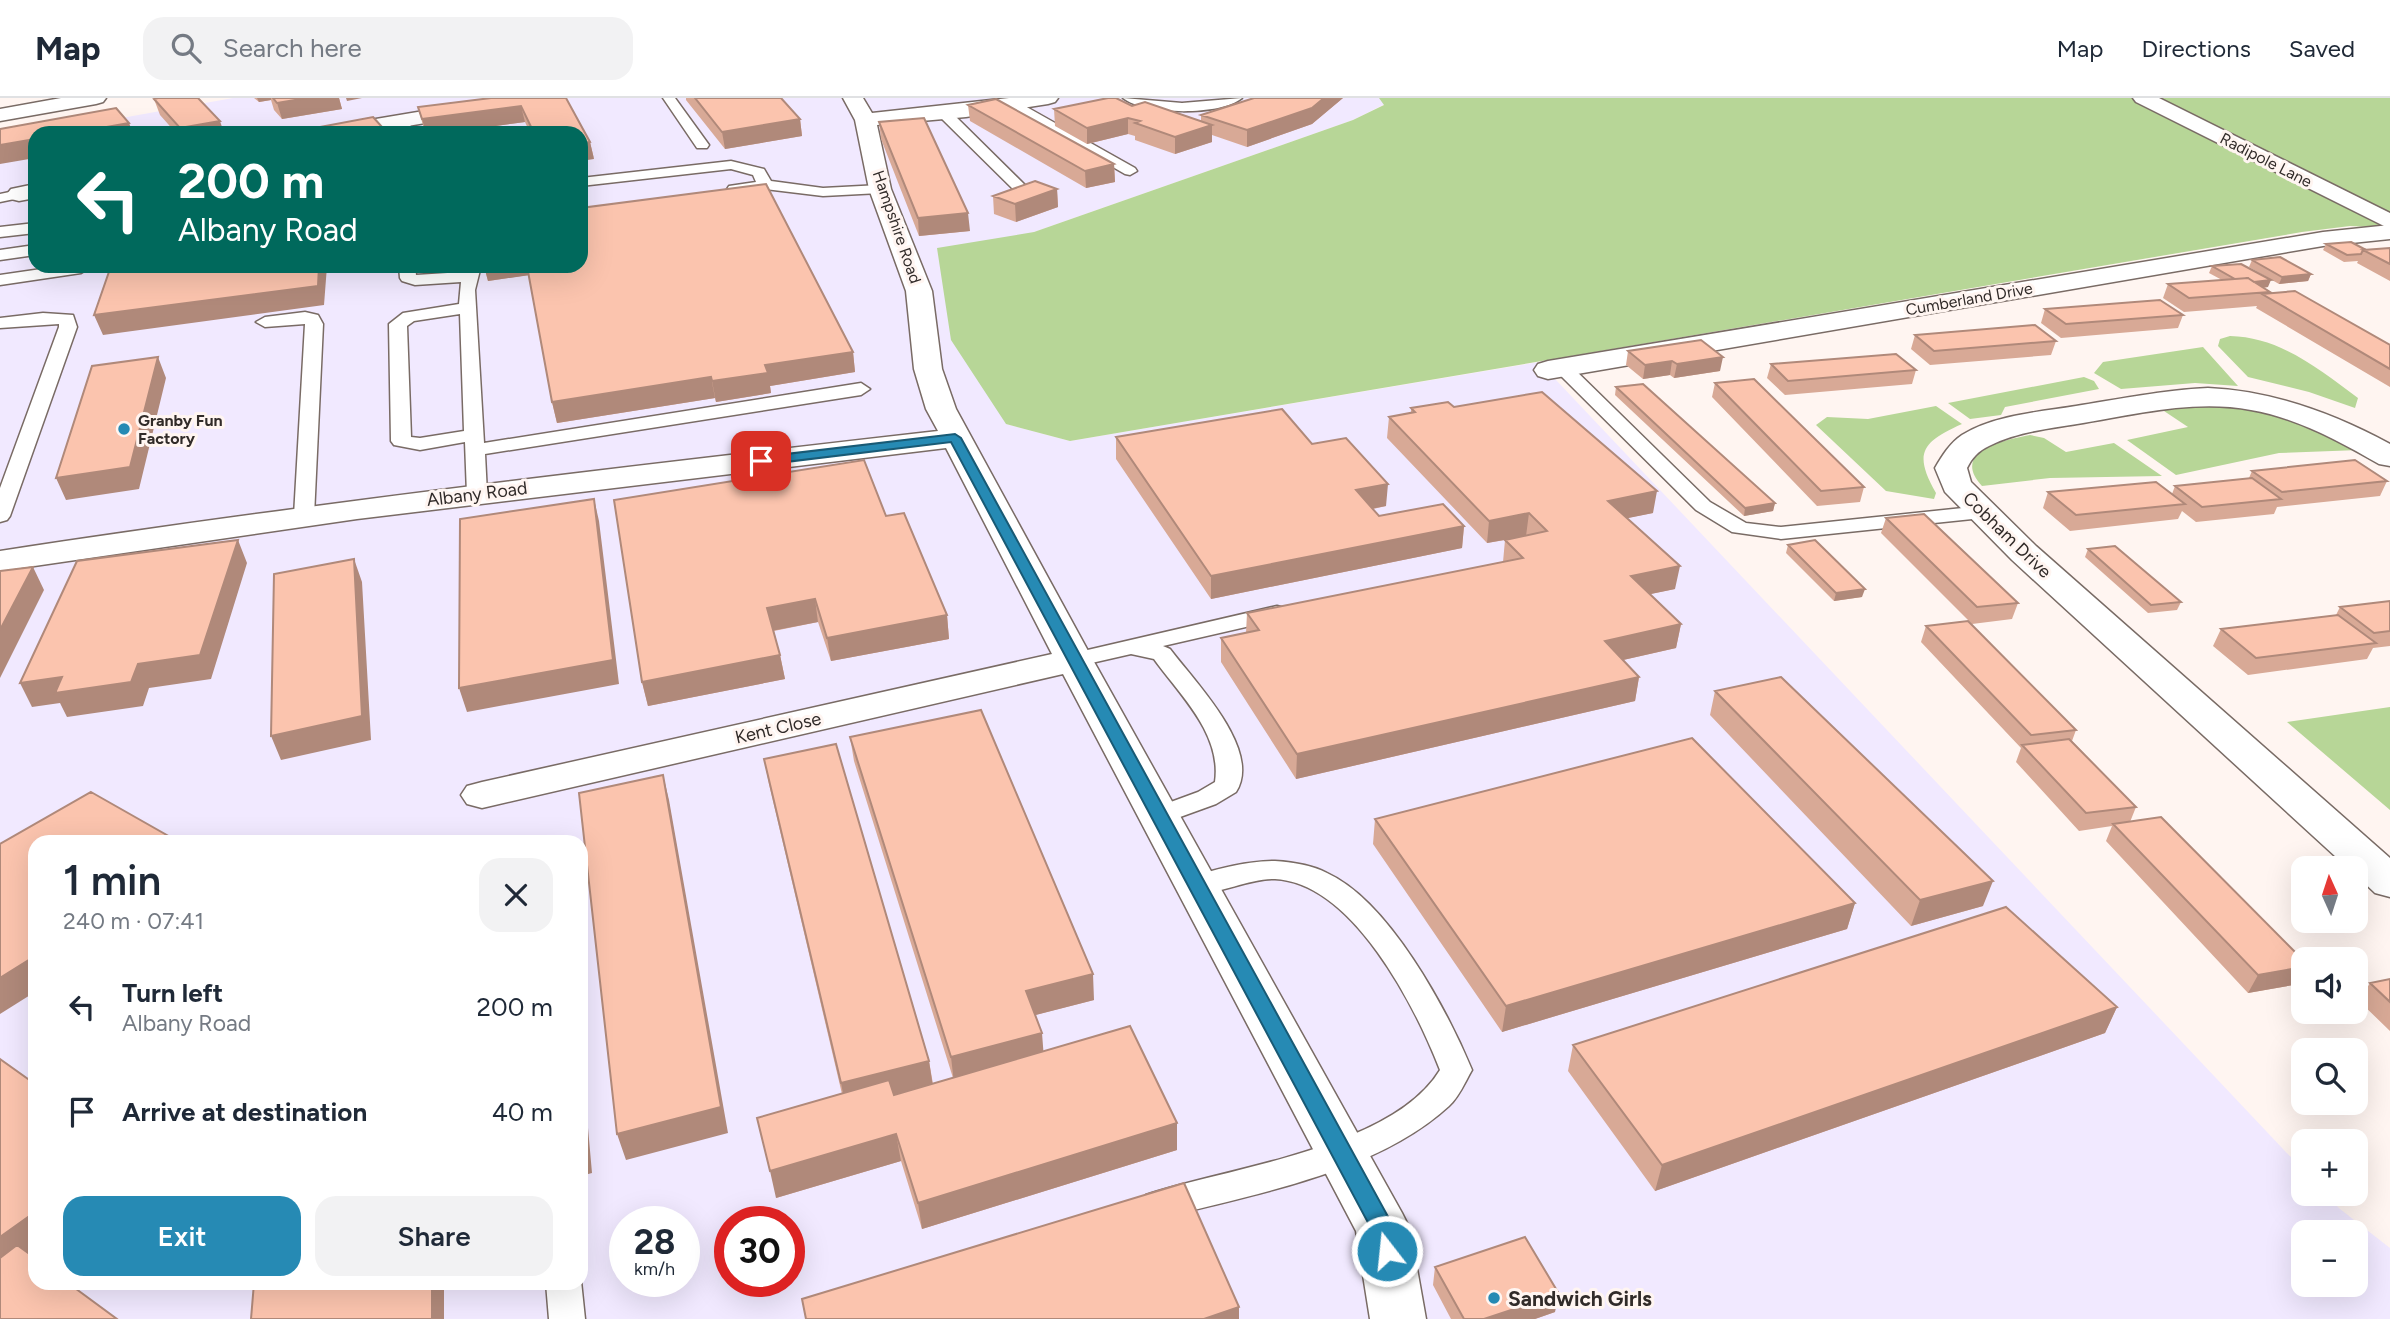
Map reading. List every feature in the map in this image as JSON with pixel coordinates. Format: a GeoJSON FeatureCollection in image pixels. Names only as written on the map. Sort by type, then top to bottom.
{"type":"FeatureCollection","features":[{"type":"Feature","properties":{"kind":"street"},"geometry":{"type":"LineString","coordinates":[[0,115],[96,98]]}},
{"type":"Feature","properties":{"kind":"street"},"geometry":{"type":"LineString","coordinates":[[409,126],[538,98]]}},
{"type":"Feature","properties":{"kind":"street"},"geometry":{"type":"LineString","coordinates":[[859,109],[944,113],[1048,98]]}},
{"type":"Feature","properties":{"kind":"street","name":"Radipole Lane"},"geometry":{"type":"LineString","coordinates":[[2143,98],[2390,222]]}},
{"type":"Feature","properties":{"kind":"street","name":"Hampshire Road"},"geometry":{"type":"LineString","coordinates":[[859,109],[880,189],[919,291],[928,369],[940,409],[955,438]]}},
{"type":"Feature","properties":{"kind":"street","name":"Cumberland Drive"},"geometry":{"type":"LineString","coordinates":[[1555,369],[2323,239],[2390,232]]}},
{"type":"Feature","properties":{"kind":"street","name":"Cobham Drive"},"geometry":{"type":"LineString","coordinates":[[2390,457],[2345,432],[2296,412],[2250,401],[2211,397],[2173,398],[2047,421],[1980,438],[1958,452],[1951,468],[1956,485],[1982,512],[2390,882]]}},
{"type":"Feature","properties":{"kind":"street"},"geometry":{"type":"LineString","coordinates":[[955,438],[1383,1229],[1398,1319]]}},
{"type":"Feature","properties":{"kind":"street","name":"Albany Road"},"geometry":{"type":"LineString","coordinates":[[0,561],[188,531],[304,516],[955,438]]}},
{"type":"Feature","properties":{"kind":"street","name":"Kent Close"},"geometry":{"type":"LineString","coordinates":[[482,795],[1074,660]]}},
{"type":"Feature","properties":{"kind":"lane"},"geometry":{"type":"LineString","coordinates":[[669,98],[702,145]]}},
{"type":"Feature","properties":{"kind":"lane"},"geometry":{"type":"LineString","coordinates":[[1129,98],[1179,108],[1207,107],[1236,98]]}},
{"type":"Feature","properties":{"kind":"lane"},"geometry":{"type":"LineString","coordinates":[[1013,104],[1130,170]]}},
{"type":"Feature","properties":{"kind":"lane"},"geometry":{"type":"LineString","coordinates":[[944,113],[1024,192]]}},
{"type":"Feature","properties":{"kind":"lane"},"geometry":{"type":"LineString","coordinates":[[588,181],[731,165],[759,172],[765,185]]}},
{"type":"Feature","properties":{"kind":"lane"},"geometry":{"type":"LineString","coordinates":[[713,192],[765,185],[823,192],[880,189]]}},
{"type":"Feature","properties":{"kind":"lane"},"geometry":{"type":"LineString","coordinates":[[0,232],[28,229]]}},
{"type":"Feature","properties":{"kind":"lane"},"geometry":{"type":"LineString","coordinates":[[0,255],[28,251]]}},
{"type":"Feature","properties":{"kind":"lane"},"geometry":{"type":"LineString","coordinates":[[0,280],[47,273]]}},
{"type":"Feature","properties":{"kind":"lane"},"geometry":{"type":"LineString","coordinates":[[408,273],[408,278],[415,280],[459,273]]}},
{"type":"Feature","properties":{"kind":"lane"},"geometry":{"type":"LineString","coordinates":[[471,273],[467,290],[477,494]]}},
{"type":"Feature","properties":{"kind":"lane"},"geometry":{"type":"LineString","coordinates":[[468,308],[409,317],[398,324],[401,441],[474,443],[861,389]]}},
{"type":"Feature","properties":{"kind":"lane"},"geometry":{"type":"LineString","coordinates":[[265,322],[305,317],[312,319],[314,324],[304,516]]}},
{"type":"Feature","properties":{"kind":"lane"},"geometry":{"type":"LineString","coordinates":[[0,323],[43,318],[67,319],[68,327],[0,516]]}},
{"type":"Feature","properties":{"kind":"lane"},"geometry":{"type":"LineString","coordinates":[[1555,369],[1703,506],[1729,526],[1751,532],[1781,533],[1982,512]]}},
{"type":"Feature","properties":{"kind":"lane"},"geometry":{"type":"LineString","coordinates":[[1074,660],[1300,608]]}},
{"type":"Feature","properties":{"kind":"lane"},"geometry":{"type":"LineString","coordinates":[[1124,647],[1144,647],[1162,654],[1223,737],[1228,751],[1230,772],[1227,786],[1207,798],[1158,816]]}},
{"type":"Feature","properties":{"kind":"lane"},"geometry":{"type":"LineString","coordinates":[[1131,1212],[1342,1154],[1402,1121],[1440,1095],[1456,1070],[1430,1011],[1364,915],[1320,880],[1283,870],[1244,874],[1196,885]]}},
{"type":"Feature","properties":{"kind":"lane"},"geometry":{"type":"LineString","coordinates":[[565,1290],[567,1319]]}},
{"type":"Feature","properties":{"kind":"shaded area"},"geometry":{"type":"Polygon","coordinates":[[[233,98],[1379,98],[1385,104],[1353,120],[1034,232],[988,242],[1006,424],[1070,441],[1539,362],[2291,1157],[2291,1206],[2337,1206],[2354,1220],[2291,1220],[2291,1297],[2368,1297],[2368,1231],[2390,1248],[2390,1319],[0,1319],[0,140],[28,135],[28,273],[588,273],[588,126],[77,126],[233,98]]]}},
{"type":"Feature","properties":{"kind":"green space"},"geometry":{"type":"Polygon","coordinates":[[[1379,98],[2390,98],[2390,228],[2350,226],[2302,232],[1070,441],[1006,424],[951,340],[937,248],[1034,232],[1353,120],[1384,105],[1379,98]]]}},
{"type":"Feature","properties":{"kind":"green space"},"geometry":{"type":"Polygon","coordinates":[[[2230,336],[2266,342],[2298,356],[2358,398],[2355,408],[2309,392],[2248,377],[2218,346],[2220,339],[2230,336]]]}},
{"type":"Feature","properties":{"kind":"green space"},"geometry":{"type":"Polygon","coordinates":[[[2203,347],[2238,386],[2195,383],[2121,389],[2094,373],[2103,362],[2203,347]]]}},
{"type":"Feature","properties":{"kind":"green space"},"geometry":{"type":"Polygon","coordinates":[[[2084,377],[2094,381],[2099,389],[2005,407],[2001,415],[1970,419],[1948,403],[2084,377]]]}},
{"type":"Feature","properties":{"kind":"green space"},"geometry":{"type":"Polygon","coordinates":[[[2205,403],[2285,415],[2359,450],[2279,453],[2176,475],[2127,440],[2188,427],[2158,407],[2205,403]]]}},
{"type":"Feature","properties":{"kind":"green space"},"geometry":{"type":"Polygon","coordinates":[[[1936,406],[1962,424],[1938,437],[1925,450],[1925,468],[1936,493],[1934,499],[1886,491],[1816,425],[1827,417],[1868,419],[1936,406]]]}},
{"type":"Feature","properties":{"kind":"green space"},"geometry":{"type":"Polygon","coordinates":[[[2030,435],[2044,438],[2066,452],[2114,443],[2162,476],[2050,478],[1982,486],[1974,474],[1972,464],[1976,456],[1995,444],[2030,435]]]}},
{"type":"Feature","properties":{"kind":"green space"},"geometry":{"type":"Polygon","coordinates":[[[2390,707],[2390,810],[2287,722],[2390,707]]]}},
{"type":"Feature","properties":{"kind":"building"},"geometry":{"type":"Polygon","coordinates":[[[198,98],[220,121],[178,126],[154,99],[198,98]]]}},
{"type":"Feature","properties":{"kind":"building"},"geometry":{"type":"Polygon","coordinates":[[[273,98],[307,98],[277,103],[273,98]]]}},
{"type":"Feature","properties":{"kind":"building"},"geometry":{"type":"Polygon","coordinates":[[[491,98],[566,98],[581,126],[531,126],[521,106],[422,119],[418,107],[491,98]]]}},
{"type":"Feature","properties":{"kind":"building"},"geometry":{"type":"Polygon","coordinates":[[[695,98],[781,98],[800,119],[722,132],[695,98]]]}},
{"type":"Feature","properties":{"kind":"building"},"geometry":{"type":"Polygon","coordinates":[[[1116,98],[1132,106],[1145,102],[1212,125],[1175,137],[1128,118],[1087,128],[1054,109],[1116,98]]]}},
{"type":"Feature","properties":{"kind":"building"},"geometry":{"type":"Polygon","coordinates":[[[1254,98],[1324,98],[1312,108],[1247,130],[1201,115],[1254,98]]]}},
{"type":"Feature","properties":{"kind":"building"},"geometry":{"type":"Polygon","coordinates":[[[996,99],[1114,164],[1085,171],[968,105],[996,99]]]}},
{"type":"Feature","properties":{"kind":"building"},"geometry":{"type":"Polygon","coordinates":[[[116,108],[129,123],[112,126],[28,126],[28,140],[0,145],[0,129],[116,108]]]}},
{"type":"Feature","properties":{"kind":"building"},"geometry":{"type":"Polygon","coordinates":[[[373,117],[381,126],[325,126],[373,117]]]}},
{"type":"Feature","properties":{"kind":"building"},"geometry":{"type":"Polygon","coordinates":[[[924,118],[968,213],[918,218],[879,122],[924,118]]]}},
{"type":"Feature","properties":{"kind":"building"},"geometry":{"type":"Polygon","coordinates":[[[1035,181],[1057,189],[1015,204],[993,196],[1035,181]]]}},
{"type":"Feature","properties":{"kind":"building"},"geometry":{"type":"Polygon","coordinates":[[[766,184],[853,352],[765,365],[768,373],[712,381],[711,377],[552,402],[528,273],[588,273],[588,207],[766,184]]]}},
{"type":"Feature","properties":{"kind":"building"},"geometry":{"type":"Polygon","coordinates":[[[2351,242],[2366,250],[2361,254],[2347,255],[2326,244],[2351,242]]]}},
{"type":"Feature","properties":{"kind":"building"},"geometry":{"type":"Polygon","coordinates":[[[2390,248],[2390,264],[2363,250],[2390,248]]]}},
{"type":"Feature","properties":{"kind":"building"},"geometry":{"type":"Polygon","coordinates":[[[2280,257],[2311,274],[2282,277],[2252,260],[2280,257]]]}},
{"type":"Feature","properties":{"kind":"building"},"geometry":{"type":"Polygon","coordinates":[[[2241,264],[2271,280],[2254,282],[2248,278],[2235,279],[2212,266],[2241,264]]]}},
{"type":"Feature","properties":{"kind":"building"},"geometry":{"type":"Polygon","coordinates":[[[109,273],[319,273],[318,286],[94,315],[109,273]]]}},
{"type":"Feature","properties":{"kind":"building"},"geometry":{"type":"Polygon","coordinates":[[[2248,278],[2270,292],[2189,298],[2168,284],[2248,278]]]}},
{"type":"Feature","properties":{"kind":"building"},"geometry":{"type":"Polygon","coordinates":[[[2295,291],[2390,345],[2390,369],[2262,294],[2295,291]]]}},
{"type":"Feature","properties":{"kind":"building"},"geometry":{"type":"Polygon","coordinates":[[[2160,300],[2183,315],[2066,324],[2045,309],[2160,300]]]}},
{"type":"Feature","properties":{"kind":"building"},"geometry":{"type":"Polygon","coordinates":[[[2035,325],[2056,341],[1934,351],[1915,335],[2035,325]]]}},
{"type":"Feature","properties":{"kind":"building"},"geometry":{"type":"Polygon","coordinates":[[[1701,340],[1723,357],[1677,364],[1672,361],[1645,365],[1628,351],[1701,340]]]}},
{"type":"Feature","properties":{"kind":"building"},"geometry":{"type":"Polygon","coordinates":[[[1896,354],[1916,370],[1788,381],[1771,364],[1896,354]]]}},
{"type":"Feature","properties":{"kind":"building"},"geometry":{"type":"Polygon","coordinates":[[[158,357],[130,467],[56,478],[92,366],[158,357]]]}},
{"type":"Feature","properties":{"kind":"building"},"geometry":{"type":"Polygon","coordinates":[[[1754,379],[1864,487],[1821,491],[1715,383],[1754,379]]]}},
{"type":"Feature","properties":{"kind":"building"},"geometry":{"type":"Polygon","coordinates":[[[1643,384],[1775,503],[1745,508],[1616,387],[1643,384]]]}},
{"type":"Feature","properties":{"kind":"building"},"geometry":{"type":"Polygon","coordinates":[[[1542,392],[1657,491],[1608,501],[1680,566],[1631,576],[1681,624],[1605,641],[1639,677],[1297,754],[1221,638],[1259,630],[1247,613],[1523,558],[1505,540],[1547,531],[1529,513],[1489,521],[1389,417],[1415,412],[1411,408],[1448,402],[1454,407],[1542,392]]]}},
{"type":"Feature","properties":{"kind":"building"},"geometry":{"type":"Polygon","coordinates":[[[1282,409],[1312,444],[1346,438],[1388,484],[1356,490],[1379,516],[1443,504],[1464,526],[1211,576],[1116,437],[1282,409]]]}},
{"type":"Feature","properties":{"kind":"building"},"geometry":{"type":"Polygon","coordinates":[[[864,460],[886,516],[904,513],[947,615],[827,638],[815,599],[767,608],[780,655],[642,682],[614,500],[864,460]]]}},
{"type":"Feature","properties":{"kind":"building"},"geometry":{"type":"Polygon","coordinates":[[[2355,460],[2387,481],[2282,492],[2252,471],[2355,460]]]}},
{"type":"Feature","properties":{"kind":"building"},"geometry":{"type":"Polygon","coordinates":[[[2252,478],[2281,499],[2202,507],[2175,486],[2252,478]]]}},
{"type":"Feature","properties":{"kind":"building"},"geometry":{"type":"Polygon","coordinates":[[[2156,482],[2185,504],[2076,515],[2048,492],[2156,482]]]}},
{"type":"Feature","properties":{"kind":"building"},"geometry":{"type":"Polygon","coordinates":[[[594,499],[613,660],[459,688],[460,519],[594,499]]]}},
{"type":"Feature","properties":{"kind":"building"},"geometry":{"type":"Polygon","coordinates":[[[1924,514],[2018,603],[1977,607],[1886,518],[1924,514]]]}},
{"type":"Feature","properties":{"kind":"building"},"geometry":{"type":"Polygon","coordinates":[[[238,540],[200,655],[138,664],[131,682],[55,693],[62,677],[20,683],[77,561],[238,540]]]}},
{"type":"Feature","properties":{"kind":"building"},"geometry":{"type":"Polygon","coordinates":[[[1815,540],[1865,589],[1836,593],[1788,545],[1815,540]]]}},
{"type":"Feature","properties":{"kind":"building"},"geometry":{"type":"Polygon","coordinates":[[[2115,546],[2181,602],[2151,605],[2088,549],[2115,546]]]}},
{"type":"Feature","properties":{"kind":"building"},"geometry":{"type":"Polygon","coordinates":[[[354,559],[362,716],[271,736],[274,574],[354,559]]]}},
{"type":"Feature","properties":{"kind":"building"},"geometry":{"type":"Polygon","coordinates":[[[33,567],[0,630],[0,571],[33,567]]]}},
{"type":"Feature","properties":{"kind":"building"},"geometry":{"type":"Polygon","coordinates":[[[2390,601],[2390,631],[2374,633],[2340,607],[2390,601]]]}},
{"type":"Feature","properties":{"kind":"building"},"geometry":{"type":"Polygon","coordinates":[[[2338,615],[2376,643],[2256,658],[2221,629],[2338,615]]]}},
{"type":"Feature","properties":{"kind":"building"},"geometry":{"type":"Polygon","coordinates":[[[1968,621],[2076,730],[2031,735],[1926,626],[1968,621]]]}},
{"type":"Feature","properties":{"kind":"building"},"geometry":{"type":"Polygon","coordinates":[[[1781,677],[1993,881],[1920,900],[1715,691],[1781,677]]]}},
{"type":"Feature","properties":{"kind":"building"},"geometry":{"type":"Polygon","coordinates":[[[981,710],[1093,974],[1026,991],[1042,1033],[951,1057],[850,737],[981,710]]]}},
{"type":"Feature","properties":{"kind":"building"},"geometry":{"type":"Polygon","coordinates":[[[1692,738],[1855,903],[1506,1006],[1375,819],[1692,738]]]}},
{"type":"Feature","properties":{"kind":"building"},"geometry":{"type":"Polygon","coordinates":[[[2069,739],[2136,807],[2086,813],[2022,745],[2069,739]]]}},
{"type":"Feature","properties":{"kind":"building"},"geometry":{"type":"Polygon","coordinates":[[[836,744],[929,1061],[841,1083],[764,759],[836,744]]]}},
{"type":"Feature","properties":{"kind":"building"},"geometry":{"type":"Polygon","coordinates":[[[663,775],[721,1107],[617,1134],[588,874],[588,835],[584,835],[579,793],[663,775]]]}},
{"type":"Feature","properties":{"kind":"building"},"geometry":{"type":"Polygon","coordinates":[[[91,792],[167,835],[28,835],[28,960],[0,978],[0,844],[91,792]]]}},
{"type":"Feature","properties":{"kind":"building"},"geometry":{"type":"Polygon","coordinates":[[[2161,817],[2291,948],[2291,969],[2258,975],[2113,824],[2161,817]]]}},
{"type":"Feature","properties":{"kind":"building"},"geometry":{"type":"Polygon","coordinates":[[[2006,907],[2117,1007],[1662,1165],[1573,1045],[2006,907]]]}},
{"type":"Feature","properties":{"kind":"building"},"geometry":{"type":"Polygon","coordinates":[[[2390,979],[2390,1002],[2370,983],[2390,979]]]}},
{"type":"Feature","properties":{"kind":"building"},"geometry":{"type":"Polygon","coordinates":[[[1130,1026],[1177,1123],[918,1203],[896,1134],[770,1171],[757,1118],[889,1080],[894,1095],[1130,1026]]]}},
{"type":"Feature","properties":{"kind":"building"},"geometry":{"type":"Polygon","coordinates":[[[0,1059],[28,1079],[28,1217],[0,1237],[0,1059]]]}},
{"type":"Feature","properties":{"kind":"building"},"geometry":{"type":"Polygon","coordinates":[[[1184,1183],[1239,1307],[1204,1319],[806,1319],[802,1299],[1184,1183]]]}},
{"type":"Feature","properties":{"kind":"building","name":"Sandwich Girls"},"geometry":{"type":"Polygon","coordinates":[[[1525,1237],[1559,1294],[1484,1319],[1464,1319],[1435,1267],[1525,1237]]]}},
{"type":"Feature","properties":{"kind":"building"},"geometry":{"type":"Polygon","coordinates":[[[17,1245],[28,1253],[28,1290],[78,1290],[117,1319],[0,1319],[0,1258],[17,1245]]]}},
{"type":"Feature","properties":{"kind":"building"},"geometry":{"type":"Polygon","coordinates":[[[253,1290],[432,1290],[432,1319],[251,1319],[253,1290]]]}},
{"type":"Feature","properties":{"kind":"place","name":"Granby Fun Factory"},"geometry":{"type":"Point","coordinates":[124,429]}},
{"type":"Feature","properties":{"kind":"place","name":"Sandwich Girls"},"geometry":{"type":"Point","coordinates":[1494,1298]}},
{"type":"Feature","properties":{"kind":"route"},"geometry":{"type":"LineString","coordinates":[[761,461],[955,438],[1383,1229],[1387,1251]]}}]}
